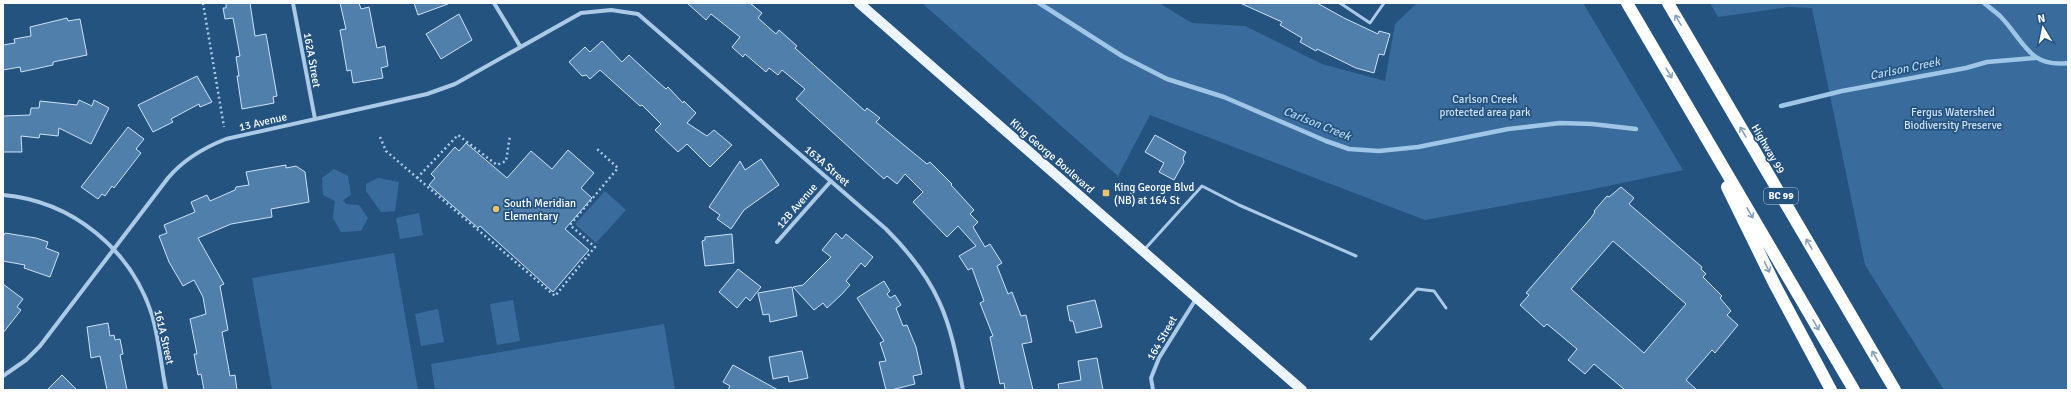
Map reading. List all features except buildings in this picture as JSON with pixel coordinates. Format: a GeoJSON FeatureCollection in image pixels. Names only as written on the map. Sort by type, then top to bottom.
{"type":"FeatureCollection","features":[{"type":"Feature","properties":{"kind":"highway","name":"BC 99"},"geometry":{"type":"LineString","coordinates":[[1627,3],[1854,390]]}},
{"type":"Feature","properties":{"kind":"highway","name":"Highway 99"},"geometry":{"type":"LineString","coordinates":[[1668,3],[1895,390]]}},
{"type":"Feature","properties":{"kind":"highway"},"geometry":{"type":"LineString","coordinates":[[1681,94],[1775,285],[1831,390]]}},
{"type":"Feature","properties":{"kind":"main road","name":"King George Boulevard"},"geometry":{"type":"LineString","coordinates":[[859,3],[1302,390]]}},
{"type":"Feature","properties":{"kind":"street","name":"162A Street"},"geometry":{"type":"LineString","coordinates":[[293,3],[314,119]]}},
{"type":"Feature","properties":{"kind":"street"},"geometry":{"type":"LineString","coordinates":[[494,3],[520,46]]}},
{"type":"Feature","properties":{"kind":"street","name":"13 Avenue"},"geometry":{"type":"LineString","coordinates":[[3,376],[26,360],[40,346],[168,178],[178,166],[201,149],[226,139],[427,94],[455,84],[581,13],[611,10]]}},
{"type":"Feature","properties":{"kind":"street","name":"163A Street"},"geometry":{"type":"LineString","coordinates":[[611,10],[638,14],[886,229],[911,254],[932,284],[948,318],[957,353],[963,390]]}},
{"type":"Feature","properties":{"kind":"street","name":"12B Avenue"},"geometry":{"type":"LineString","coordinates":[[777,242],[831,181]]}},
{"type":"Feature","properties":{"kind":"street","name":"161A Street"},"geometry":{"type":"LineString","coordinates":[[3,195],[17,196],[50,205],[74,216],[95,231],[114,249],[140,286],[151,315],[166,390]]}},
{"type":"Feature","properties":{"kind":"street","name":"164 Street"},"geometry":{"type":"LineString","coordinates":[[1153,390],[1151,378],[1159,358],[1196,298]]}},
{"type":"Feature","properties":{"kind":"lane"},"geometry":{"type":"LineString","coordinates":[[1340,3],[1370,23],[1384,3]]}},
{"type":"Feature","properties":{"kind":"lane"},"geometry":{"type":"LineString","coordinates":[[1142,251],[1202,186],[1239,205],[1356,256]]}},
{"type":"Feature","properties":{"kind":"lane"},"geometry":{"type":"LineString","coordinates":[[1371,339],[1417,289],[1434,291],[1446,308]]}},
{"type":"Feature","properties":{"kind":"path"},"geometry":{"type":"LineString","coordinates":[[203,3],[224,127]]}},
{"type":"Feature","properties":{"kind":"path"},"geometry":{"type":"LineString","coordinates":[[418,178],[458,135],[497,165],[506,161],[510,136]]}},
{"type":"Feature","properties":{"kind":"path"},"geometry":{"type":"LineString","coordinates":[[380,137],[386,151],[555,296],[595,247],[570,225],[618,168],[597,149]]}},
{"type":"Feature","properties":{"kind":"green space","name":"Carlson Creek protected area park"},"geometry":{"type":"Polygon","coordinates":[[[922,3],[1159,3],[1192,23],[1245,26],[1322,64],[1385,81],[1395,24],[1417,3],[1583,3],[1683,170],[1589,190],[1425,220],[1150,115],[1118,176],[922,3]]]}},
{"type":"Feature","properties":{"kind":"green space","name":"Fergus Watershed Biodiversity Preserve"},"geometry":{"type":"Polygon","coordinates":[[[1710,3],[2068,3],[2068,390],[1944,390],[1865,265],[1812,8],[1789,7],[1718,17],[1710,3]]]}},
{"type":"Feature","properties":{"kind":"green space"},"geometry":{"type":"Polygon","coordinates":[[[334,169],[348,176],[351,195],[343,200],[346,204],[359,205],[368,218],[361,231],[341,232],[333,218],[335,201],[323,195],[322,178],[334,169]]]}},
{"type":"Feature","properties":{"kind":"green space"},"geometry":{"type":"Polygon","coordinates":[[[378,178],[399,182],[395,211],[381,212],[366,191],[366,184],[378,178]]]}},
{"type":"Feature","properties":{"kind":"green space"},"geometry":{"type":"Polygon","coordinates":[[[605,191],[626,210],[596,243],[575,224],[605,191]]]}},
{"type":"Feature","properties":{"kind":"green space"},"geometry":{"type":"Polygon","coordinates":[[[419,213],[423,235],[400,239],[396,218],[419,213]]]}},
{"type":"Feature","properties":{"kind":"green space"},"geometry":{"type":"Polygon","coordinates":[[[394,253],[418,390],[272,390],[252,278],[394,253]]]}},
{"type":"Feature","properties":{"kind":"green space"},"geometry":{"type":"Polygon","coordinates":[[[513,300],[520,341],[497,345],[490,304],[513,300]]]}},
{"type":"Feature","properties":{"kind":"green space"},"geometry":{"type":"Polygon","coordinates":[[[438,309],[444,342],[421,346],[415,314],[438,309]]]}},
{"type":"Feature","properties":{"kind":"green space"},"geometry":{"type":"Polygon","coordinates":[[[664,324],[675,390],[435,390],[431,364],[664,324]]]}},
{"type":"Feature","properties":{"kind":"waterway","name":"Carlson Creek"},"geometry":{"type":"LineString","coordinates":[[1039,3],[1122,56],[1167,79],[1224,97],[1326,141],[1349,149],[1379,151],[1418,147],[1508,129],[1560,123],[1592,124],[1636,129]]}},
{"type":"Feature","properties":{"kind":"waterway"},"geometry":{"type":"LineString","coordinates":[[1984,3],[2001,17],[2028,51],[2036,57],[2044,61],[2068,63]]}},
{"type":"Feature","properties":{"kind":"waterway","name":"Carlson Creek"},"geometry":{"type":"LineString","coordinates":[[1781,106],[1842,91],[1966,68],[1987,62],[2035,58]]}},
{"type":"Feature","properties":{"kind":"place","name":"King George Blvd (NB) at 164 St"},"geometry":{"type":"Point","coordinates":[1106,193]}},
{"type":"Feature","properties":{"kind":"place","name":"South Meridian Elementary"},"geometry":{"type":"Point","coordinates":[496,209]}}]}
